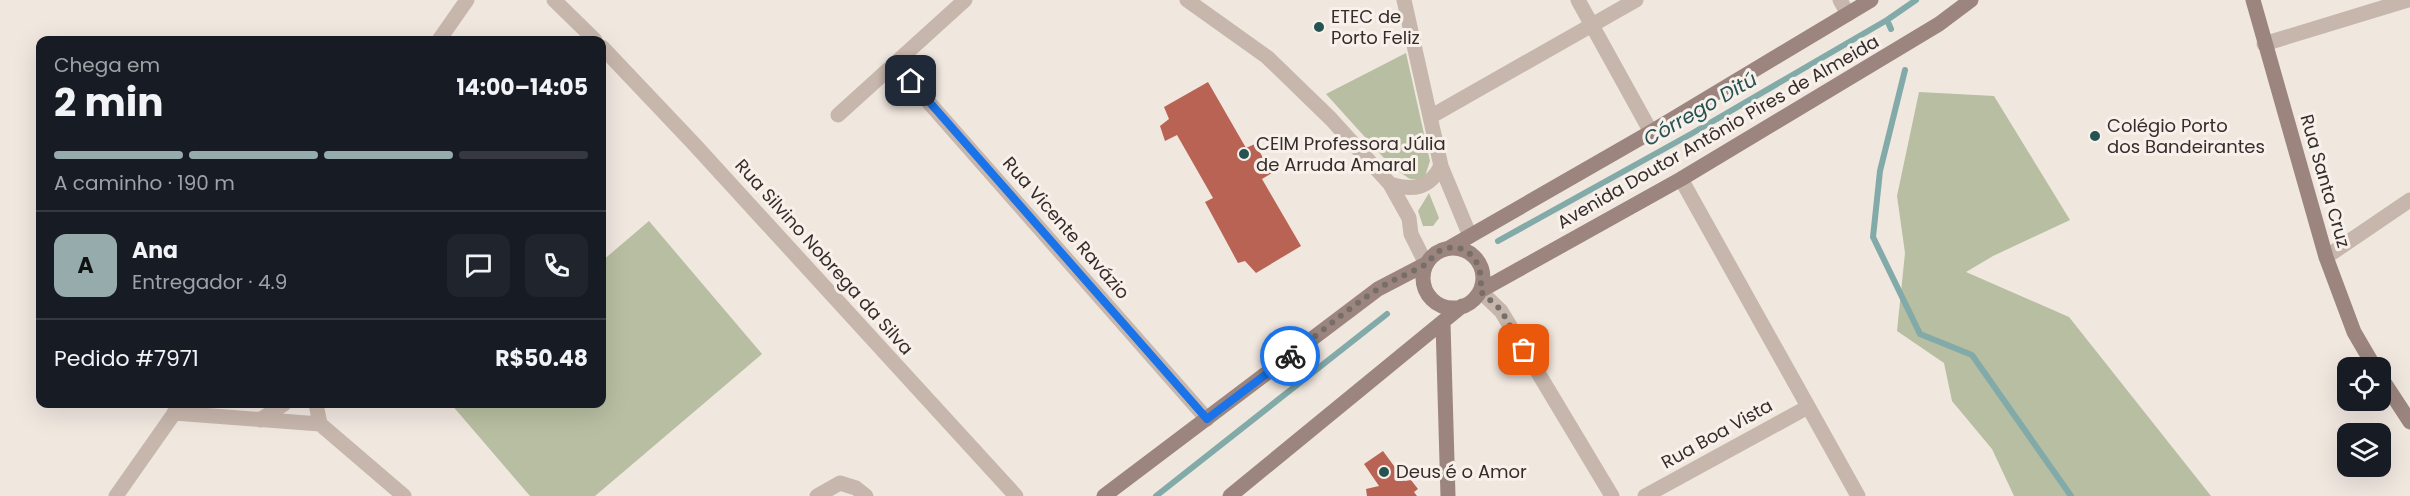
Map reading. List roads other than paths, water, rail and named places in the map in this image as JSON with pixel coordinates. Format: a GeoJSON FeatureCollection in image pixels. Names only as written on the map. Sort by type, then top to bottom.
{"type":"FeatureCollection","features":[{"type":"Feature","properties":{"kind":"main road","name":"Avenida Doutor Antônio Pires de Almeida"},"geometry":{"type":"LineString","coordinates":[[1449,248],[1651,132],[1871,0]]}},
{"type":"Feature","properties":{"kind":"main road","name":"Avenida Doutor Antônio Pires de Almeida"},"geometry":{"type":"LineString","coordinates":[[1480,291],[1681,179],[1939,24],[1971,0]]}},
{"type":"Feature","properties":{"kind":"main road","name":"Rua Santa Cruz"},"geometry":{"type":"LineString","coordinates":[[2253,0],[2326,257],[2354,332],[2369,357]]}},
{"type":"Feature","properties":{"kind":"main road"},"geometry":{"type":"LineString","coordinates":[[1104,496],[1378,289],[1426,264],[1434,254],[1449,248],[1462,249],[1478,261],[1483,281],[1474,299],[1462,306],[1230,496]]}},
{"type":"Feature","properties":{"kind":"main road"},"geometry":{"type":"LineString","coordinates":[[1426,264],[1422,280],[1429,297],[1447,308],[1462,306]]}},
{"type":"Feature","properties":{"kind":"main road"},"geometry":{"type":"LineString","coordinates":[[1443,323],[1449,496]]}},
{"type":"Feature","properties":{"kind":"main road"},"geometry":{"type":"LineString","coordinates":[[2391,391],[2407,412]]}},
{"type":"Feature","properties":{"kind":"street"},"geometry":{"type":"LineString","coordinates":[[442,36],[467,0]]}},
{"type":"Feature","properties":{"kind":"street"},"geometry":{"type":"LineString","coordinates":[[554,0],[591,36]]}},
{"type":"Feature","properties":{"kind":"street"},"geometry":{"type":"LineString","coordinates":[[838,115],[965,0]]}},
{"type":"Feature","properties":{"kind":"street"},"geometry":{"type":"LineString","coordinates":[[1187,0],[1267,57],[1330,119],[1390,184],[1409,218],[1411,234],[1426,264]]}},
{"type":"Feature","properties":{"kind":"street"},"geometry":{"type":"LineString","coordinates":[[1404,0],[1441,166],[1470,236]]}},
{"type":"Feature","properties":{"kind":"street"},"geometry":{"type":"LineString","coordinates":[[1578,0],[1651,132]]}},
{"type":"Feature","properties":{"kind":"street"},"geometry":{"type":"LineString","coordinates":[[1430,117],[1636,0]]}},
{"type":"Feature","properties":{"kind":"street"},"geometry":{"type":"LineString","coordinates":[[1840,0],[1848,14]]}},
{"type":"Feature","properties":{"kind":"street"},"geometry":{"type":"LineString","coordinates":[[2264,44],[2408,0]]}},
{"type":"Feature","properties":{"kind":"street","name":"Rua Silvino Nobrega da Silva"},"geometry":{"type":"LineString","coordinates":[[606,51],[702,152],[1016,496]]}},
{"type":"Feature","properties":{"kind":"street","name":"Rua Vicente Ravázio"},"geometry":{"type":"LineString","coordinates":[[895,64],[1207,419]]}},
{"type":"Feature","properties":{"kind":"street"},"geometry":{"type":"LineString","coordinates":[[1390,184],[1414,189],[1426,185],[1435,177],[1441,166]]}},
{"type":"Feature","properties":{"kind":"street"},"geometry":{"type":"LineString","coordinates":[[1681,179],[1858,496]]}},
{"type":"Feature","properties":{"kind":"street"},"geometry":{"type":"LineString","coordinates":[[2326,257],[2410,200]]}},
{"type":"Feature","properties":{"kind":"street"},"geometry":{"type":"LineString","coordinates":[[1480,291],[1501,310],[1612,496]]}},
{"type":"Feature","properties":{"kind":"street","name":"Rua Boa Vista"},"geometry":{"type":"LineString","coordinates":[[1645,496],[1808,407]]}},
{"type":"Feature","properties":{"kind":"street"},"geometry":{"type":"LineString","coordinates":[[116,496],[177,408],[260,420],[320,424],[404,496]]}},
{"type":"Feature","properties":{"kind":"street"},"geometry":{"type":"LineString","coordinates":[[260,420],[278,408]]}},
{"type":"Feature","properties":{"kind":"street"},"geometry":{"type":"LineString","coordinates":[[317,408],[320,424]]}},
{"type":"Feature","properties":{"kind":"street"},"geometry":{"type":"LineString","coordinates":[[817,496],[840,483],[856,488],[866,496]]}},
{"type":"Feature","properties":{"kind":"waterway","name":"Córrego Ditú"},"geometry":{"type":"LineString","coordinates":[[1498,241],[1691,134],[1887,20],[1916,0]]}},
{"type":"Feature","properties":{"kind":"waterway"},"geometry":{"type":"LineString","coordinates":[[1887,20],[1891,29]]}},
{"type":"Feature","properties":{"kind":"waterway"},"geometry":{"type":"LineString","coordinates":[[1905,70],[1880,171],[1873,237],[1920,334],[1972,355],[2071,496]]}},
{"type":"Feature","properties":{"kind":"waterway","name":"Córrego Ditú"},"geometry":{"type":"LineString","coordinates":[[1156,496],[1387,314]]}},
{"type":"Feature","properties":{"kind":"place","name":"ETEC de Porto Feliz"},"geometry":{"type":"Point","coordinates":[1319,27]}},
{"type":"Feature","properties":{"kind":"place","name":"Colégio Porto dos Bandeirantes"},"geometry":{"type":"Point","coordinates":[2095,136]}},
{"type":"Feature","properties":{"kind":"place","name":"CEIM Professora Júlia de Arruda Amaral"},"geometry":{"type":"Point","coordinates":[1244,154]}},
{"type":"Feature","properties":{"kind":"place","name":"Deus é o Amor"},"geometry":{"type":"Point","coordinates":[1384,472]}}]}
